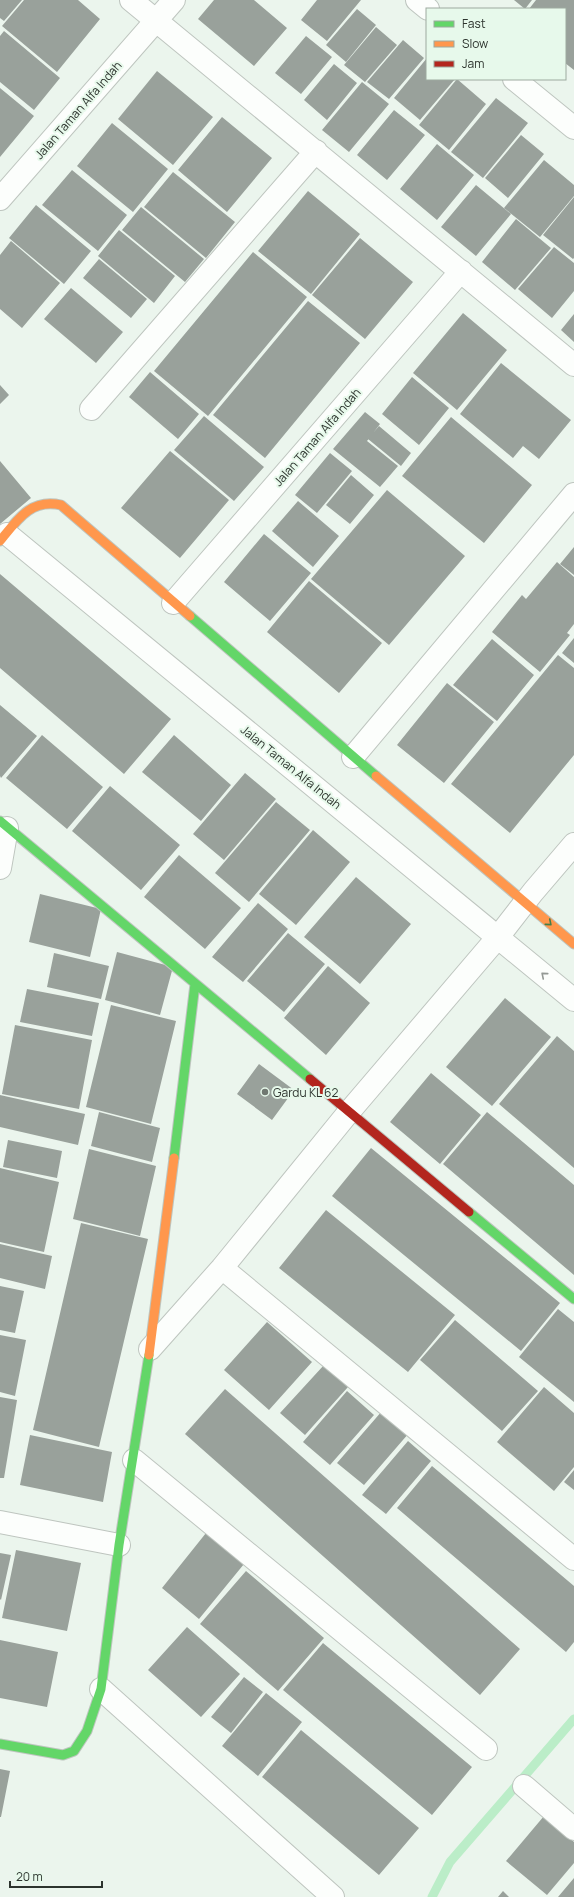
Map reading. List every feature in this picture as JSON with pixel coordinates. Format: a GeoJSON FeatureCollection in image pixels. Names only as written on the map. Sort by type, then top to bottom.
{"type":"FeatureCollection","features":[{"type":"Feature","properties":{"kind":"street"},"geometry":{"type":"LineString","coordinates":[[131,0],[574,365]]}},
{"type":"Feature","properties":{"kind":"street","name":"Jalan Taman Alfa Indah"},"geometry":{"type":"LineString","coordinates":[[0,199],[174,0]]}},
{"type":"Feature","properties":{"kind":"street"},"geometry":{"type":"LineString","coordinates":[[417,0],[427,8]]}},
{"type":"Feature","properties":{"kind":"street"},"geometry":{"type":"LineString","coordinates":[[515,80],[574,128]]}},
{"type":"Feature","properties":{"kind":"street"},"geometry":{"type":"LineString","coordinates":[[92,409],[316,151]]}},
{"type":"Feature","properties":{"kind":"street","name":"Jalan Taman Alfa Indah"},"geometry":{"type":"LineString","coordinates":[[174,603],[461,271]]}},
{"type":"Feature","properties":{"kind":"street"},"geometry":{"type":"LineString","coordinates":[[353,757],[574,494]]}},
{"type":"Feature","properties":{"kind":"street"},"geometry":{"type":"LineString","coordinates":[[3,538],[28,509],[53,501],[61,505],[353,757],[525,897],[574,944]]}},
{"type":"Feature","properties":{"kind":"street","name":"Jalan Taman Alfa Indah"},"geometry":{"type":"LineString","coordinates":[[3,538],[574,1000]]}},
{"type":"Feature","properties":{"kind":"street"},"geometry":{"type":"LineString","coordinates":[[0,868],[4,825]]}},
{"type":"Feature","properties":{"kind":"street"},"geometry":{"type":"LineString","coordinates":[[4,825],[348,1113],[574,1299]]}},
{"type":"Feature","properties":{"kind":"street"},"geometry":{"type":"LineString","coordinates":[[150,1349],[222,1268],[348,1113],[498,937],[525,897],[574,844]]}},
{"type":"Feature","properties":{"kind":"street"},"geometry":{"type":"LineString","coordinates":[[0,1744],[62,1756],[74,1751],[87,1731],[101,1689],[119,1545],[134,1460],[150,1349],[195,984]]}},
{"type":"Feature","properties":{"kind":"street"},"geometry":{"type":"LineString","coordinates":[[222,1268],[574,1559]]}},
{"type":"Feature","properties":{"kind":"street"},"geometry":{"type":"LineString","coordinates":[[134,1460],[486,1749]]}},
{"type":"Feature","properties":{"kind":"street"},"geometry":{"type":"LineString","coordinates":[[0,1522],[119,1545]]}},
{"type":"Feature","properties":{"kind":"street"},"geometry":{"type":"LineString","coordinates":[[101,1689],[333,1897]]}},
{"type":"Feature","properties":{"kind":"street"},"geometry":{"type":"LineString","coordinates":[[524,1786],[574,1829]]}},
{"type":"Feature","properties":{"kind":"building"},"geometry":{"type":"Polygon","coordinates":[[[0,0],[22,0],[4,21],[0,18],[0,0]]]}},
{"type":"Feature","properties":{"kind":"building"},"geometry":{"type":"Polygon","coordinates":[[[24,0],[78,0],[100,19],[57,72],[2,26],[24,0]]]}},
{"type":"Feature","properties":{"kind":"building"},"geometry":{"type":"Polygon","coordinates":[[[214,0],[254,0],[287,28],[254,66],[198,19],[214,0]]]}},
{"type":"Feature","properties":{"kind":"building"},"geometry":{"type":"Polygon","coordinates":[[[317,0],[361,0],[327,41],[301,20],[317,0]]]}},
{"type":"Feature","properties":{"kind":"building"},"geometry":{"type":"Polygon","coordinates":[[[514,0],[532,0],[526,8],[514,0]]]}},
{"type":"Feature","properties":{"kind":"building"},"geometry":{"type":"Polygon","coordinates":[[[536,0],[574,0],[574,70],[566,64],[566,8],[530,8],[536,0]]]}},
{"type":"Feature","properties":{"kind":"building"},"geometry":{"type":"Polygon","coordinates":[[[357,9],[376,25],[346,62],[326,45],[357,9]]]}},
{"type":"Feature","properties":{"kind":"building"},"geometry":{"type":"Polygon","coordinates":[[[376,27],[397,45],[365,82],[344,65],[376,27]]]}},
{"type":"Feature","properties":{"kind":"building"},"geometry":{"type":"Polygon","coordinates":[[[4,31],[60,78],[34,110],[0,82],[0,36],[4,31]]]}},
{"type":"Feature","properties":{"kind":"building"},"geometry":{"type":"Polygon","coordinates":[[[306,36],[332,57],[301,94],[275,73],[306,36]]]}},
{"type":"Feature","properties":{"kind":"building"},"geometry":{"type":"Polygon","coordinates":[[[403,40],[424,58],[389,99],[367,82],[403,40]]]}},
{"type":"Feature","properties":{"kind":"building"},"geometry":{"type":"Polygon","coordinates":[[[426,59],[426,80],[454,80],[420,120],[394,98],[426,59]]]}},
{"type":"Feature","properties":{"kind":"building"},"geometry":{"type":"Polygon","coordinates":[[[334,64],[357,83],[327,120],[304,100],[334,64]]]}},
{"type":"Feature","properties":{"kind":"building"},"geometry":{"type":"Polygon","coordinates":[[[157,71],[213,117],[173,165],[118,119],[157,71]]]}},
{"type":"Feature","properties":{"kind":"building"},"geometry":{"type":"Polygon","coordinates":[[[456,80],[458,80],[486,104],[449,150],[419,125],[456,80]]]}},
{"type":"Feature","properties":{"kind":"building"},"geometry":{"type":"Polygon","coordinates":[[[362,82],[389,104],[349,152],[322,130],[362,82]]]}},
{"type":"Feature","properties":{"kind":"building"},"geometry":{"type":"Polygon","coordinates":[[[0,88],[34,116],[0,157],[0,88]]]}},
{"type":"Feature","properties":{"kind":"building"},"geometry":{"type":"Polygon","coordinates":[[[496,98],[528,123],[483,178],[451,152],[496,98]]]}},
{"type":"Feature","properties":{"kind":"building"},"geometry":{"type":"Polygon","coordinates":[[[394,110],[425,135],[387,180],[357,155],[394,110]]]}},
{"type":"Feature","properties":{"kind":"building"},"geometry":{"type":"Polygon","coordinates":[[[222,117],[272,158],[227,212],[178,170],[222,117]]]}},
{"type":"Feature","properties":{"kind":"building"},"geometry":{"type":"Polygon","coordinates":[[[112,123],[168,169],[133,212],[77,166],[112,123]]]}},
{"type":"Feature","properties":{"kind":"building"},"geometry":{"type":"Polygon","coordinates":[[[521,135],[544,154],[508,198],[485,178],[521,135]]]}},
{"type":"Feature","properties":{"kind":"building"},"geometry":{"type":"Polygon","coordinates":[[[437,144],[474,175],[437,220],[400,189],[437,144]]]}},
{"type":"Feature","properties":{"kind":"building"},"geometry":{"type":"Polygon","coordinates":[[[544,160],[574,185],[574,196],[540,237],[504,208],[544,160]]]}},
{"type":"Feature","properties":{"kind":"building"},"geometry":{"type":"Polygon","coordinates":[[[72,170],[127,215],[98,251],[42,205],[72,170]]]}},
{"type":"Feature","properties":{"kind":"building"},"geometry":{"type":"Polygon","coordinates":[[[173,172],[235,222],[206,258],[144,207],[173,172]]]}},
{"type":"Feature","properties":{"kind":"building"},"geometry":{"type":"Polygon","coordinates":[[[476,185],[511,214],[476,256],[441,227],[476,185]]]}},
{"type":"Feature","properties":{"kind":"building"},"geometry":{"type":"Polygon","coordinates":[[[308,191],[360,234],[311,294],[258,251],[308,191]]]}},
{"type":"Feature","properties":{"kind":"building"},"geometry":{"type":"Polygon","coordinates":[[[574,197],[574,258],[573,259],[543,235],[574,197]]]}},
{"type":"Feature","properties":{"kind":"building"},"geometry":{"type":"Polygon","coordinates":[[[36,205],[91,251],[64,284],[9,238],[36,205]]]}},
{"type":"Feature","properties":{"kind":"building"},"geometry":{"type":"Polygon","coordinates":[[[141,207],[204,259],[185,282],[122,230],[141,207]]]}},
{"type":"Feature","properties":{"kind":"building"},"geometry":{"type":"Polygon","coordinates":[[[516,219],[551,248],[515,290],[482,262],[516,219]]]}},
{"type":"Feature","properties":{"kind":"building"},"geometry":{"type":"Polygon","coordinates":[[[119,230],[175,276],[154,303],[98,256],[119,230]]]}},
{"type":"Feature","properties":{"kind":"building"},"geometry":{"type":"Polygon","coordinates":[[[360,238],[413,282],[365,339],[312,295],[360,238]]]}},
{"type":"Feature","properties":{"kind":"building"},"geometry":{"type":"Polygon","coordinates":[[[11,241],[60,283],[22,328],[0,309],[0,255],[11,241]]]}},
{"type":"Feature","properties":{"kind":"building"},"geometry":{"type":"Polygon","coordinates":[[[554,247],[574,263],[574,291],[552,318],[518,289],[554,247]]]}},
{"type":"Feature","properties":{"kind":"building"},"geometry":{"type":"Polygon","coordinates":[[[253,252],[307,297],[208,416],[154,371],[253,252]]]}},
{"type":"Feature","properties":{"kind":"building"},"geometry":{"type":"Polygon","coordinates":[[[99,259],[147,299],[131,318],[83,278],[99,259]]]}},
{"type":"Feature","properties":{"kind":"building"},"geometry":{"type":"Polygon","coordinates":[[[71,288],[123,332],[96,363],[44,319],[71,288]]]}},
{"type":"Feature","properties":{"kind":"building"},"geometry":{"type":"Polygon","coordinates":[[[308,301],[360,343],[265,458],[213,415],[308,301]]]}},
{"type":"Feature","properties":{"kind":"building"},"geometry":{"type":"Polygon","coordinates":[[[463,313],[507,350],[457,410],[413,373],[463,313]]]}},
{"type":"Feature","properties":{"kind":"building"},"geometry":{"type":"Polygon","coordinates":[[[574,314],[574,342],[561,330],[574,314]]]}},
{"type":"Feature","properties":{"kind":"building"},"geometry":{"type":"Polygon","coordinates":[[[501,363],[571,420],[539,459],[523,446],[513,458],[460,414],[501,363]]]}},
{"type":"Feature","properties":{"kind":"building"},"geometry":{"type":"Polygon","coordinates":[[[150,372],[199,414],[178,439],[129,397],[150,372]]]}},
{"type":"Feature","properties":{"kind":"building"},"geometry":{"type":"Polygon","coordinates":[[[412,377],[449,408],[419,445],[382,414],[412,377]]]}},
{"type":"Feature","properties":{"kind":"building"},"geometry":{"type":"Polygon","coordinates":[[[0,385],[9,395],[0,404],[0,385]]]}},
{"type":"Feature","properties":{"kind":"building"},"geometry":{"type":"Polygon","coordinates":[[[365,412],[380,424],[367,441],[398,466],[380,487],[333,449],[365,412]]]}},
{"type":"Feature","properties":{"kind":"building"},"geometry":{"type":"Polygon","coordinates":[[[204,416],[264,467],[234,501],[174,450],[204,416]]]}},
{"type":"Feature","properties":{"kind":"building"},"geometry":{"type":"Polygon","coordinates":[[[451,417],[532,485],[484,543],[402,476],[451,417]]]}},
{"type":"Feature","properties":{"kind":"building"},"geometry":{"type":"Polygon","coordinates":[[[379,426],[411,453],[401,466],[368,439],[379,426]]]}},
{"type":"Feature","properties":{"kind":"building"},"geometry":{"type":"Polygon","coordinates":[[[170,451],[229,500],[180,558],[121,508],[170,451]]]}},
{"type":"Feature","properties":{"kind":"building"},"geometry":{"type":"Polygon","coordinates":[[[330,453],[352,471],[317,513],[295,495],[330,453]]]}},
{"type":"Feature","properties":{"kind":"building"},"geometry":{"type":"Polygon","coordinates":[[[0,461],[31,498],[0,524],[0,461]]]}},
{"type":"Feature","properties":{"kind":"building"},"geometry":{"type":"Polygon","coordinates":[[[351,475],[374,495],[350,524],[326,505],[351,475]]]}},
{"type":"Feature","properties":{"kind":"building"},"geometry":{"type":"Polygon","coordinates":[[[387,490],[465,556],[389,645],[311,579],[387,490]]]}},
{"type":"Feature","properties":{"kind":"building"},"geometry":{"type":"Polygon","coordinates":[[[298,501],[339,536],[313,567],[272,531],[298,501]]]}},
{"type":"Feature","properties":{"kind":"building"},"geometry":{"type":"Polygon","coordinates":[[[264,534],[311,573],[270,621],[224,582],[264,534]]]}},
{"type":"Feature","properties":{"kind":"building"},"geometry":{"type":"Polygon","coordinates":[[[574,547],[574,575],[560,564],[574,547]]]}},
{"type":"Feature","properties":{"kind":"building"},"geometry":{"type":"Polygon","coordinates":[[[557,562],[574,577],[574,624],[567,633],[570,635],[540,672],[492,632],[522,595],[526,599],[557,562]]]}},
{"type":"Feature","properties":{"kind":"building"},"geometry":{"type":"Polygon","coordinates":[[[0,574],[171,719],[124,774],[0,668],[0,574]]]}},
{"type":"Feature","properties":{"kind":"building"},"geometry":{"type":"Polygon","coordinates":[[[309,581],[382,643],[339,693],[267,632],[309,581]]]}},
{"type":"Feature","properties":{"kind":"building"},"geometry":{"type":"Polygon","coordinates":[[[574,638],[574,663],[562,653],[574,638]]]}},
{"type":"Feature","properties":{"kind":"building"},"geometry":{"type":"Polygon","coordinates":[[[492,639],[534,675],[497,721],[453,685],[492,639]]]}},
{"type":"Feature","properties":{"kind":"building"},"geometry":{"type":"Polygon","coordinates":[[[558,655],[574,668],[574,755],[510,833],[451,784],[558,655]]]}},
{"type":"Feature","properties":{"kind":"building"},"geometry":{"type":"Polygon","coordinates":[[[447,683],[494,722],[444,783],[397,745],[447,683]]]}},
{"type":"Feature","properties":{"kind":"building"},"geometry":{"type":"Polygon","coordinates":[[[0,705],[37,736],[1,778],[0,776],[0,705]]]}},
{"type":"Feature","properties":{"kind":"building"},"geometry":{"type":"Polygon","coordinates":[[[42,735],[103,787],[67,829],[6,778],[42,735]]]}},
{"type":"Feature","properties":{"kind":"building"},"geometry":{"type":"Polygon","coordinates":[[[174,735],[231,785],[201,821],[142,772],[174,735]]]}},
{"type":"Feature","properties":{"kind":"building"},"geometry":{"type":"Polygon","coordinates":[[[245,773],[276,799],[224,860],[193,834],[245,773]]]}},
{"type":"Feature","properties":{"kind":"building"},"geometry":{"type":"Polygon","coordinates":[[[110,786],[180,845],[141,890],[72,831],[110,786]]]}},
{"type":"Feature","properties":{"kind":"building"},"geometry":{"type":"Polygon","coordinates":[[[276,802],[310,830],[249,902],[215,873],[276,802]]]}},
{"type":"Feature","properties":{"kind":"building"},"geometry":{"type":"Polygon","coordinates":[[[313,830],[350,862],[296,925],[259,894],[313,830]]]}},
{"type":"Feature","properties":{"kind":"building"},"geometry":{"type":"Polygon","coordinates":[[[179,855],[241,908],[205,949],[144,897],[179,855]]]}},
{"type":"Feature","properties":{"kind":"building"},"geometry":{"type":"Polygon","coordinates":[[[356,877],[411,924],[360,984],[304,937],[356,877]]]}},
{"type":"Feature","properties":{"kind":"building"},"geometry":{"type":"Polygon","coordinates":[[[40,894],[101,909],[90,957],[29,942],[40,894]]]}},
{"type":"Feature","properties":{"kind":"building"},"geometry":{"type":"Polygon","coordinates":[[[258,903],[288,929],[243,982],[212,957],[258,903]]]}},
{"type":"Feature","properties":{"kind":"building"},"geometry":{"type":"Polygon","coordinates":[[[288,933],[325,964],[284,1012],[247,981],[288,933]]]}},
{"type":"Feature","properties":{"kind":"building"},"geometry":{"type":"Polygon","coordinates":[[[117,952],[173,967],[160,1015],[105,1000],[117,952]]]}},
{"type":"Feature","properties":{"kind":"building"},"geometry":{"type":"Polygon","coordinates":[[[54,953],[109,966],[101,999],[47,987],[54,953]]]}},
{"type":"Feature","properties":{"kind":"building"},"geometry":{"type":"Polygon","coordinates":[[[328,966],[370,1003],[326,1055],[284,1018],[328,966]]]}},
{"type":"Feature","properties":{"kind":"building"},"geometry":{"type":"Polygon","coordinates":[[[27,989],[99,1003],[92,1036],[20,1022],[27,989]]]}},
{"type":"Feature","properties":{"kind":"building"},"geometry":{"type":"Polygon","coordinates":[[[505,998],[551,1037],[492,1106],[446,1067],[505,998]]]}},
{"type":"Feature","properties":{"kind":"building"},"geometry":{"type":"Polygon","coordinates":[[[111,1005],[176,1021],[151,1124],[86,1107],[111,1005]]]}},
{"type":"Feature","properties":{"kind":"building"},"geometry":{"type":"Polygon","coordinates":[[[15,1025],[92,1040],[79,1109],[2,1094],[15,1025]]]}},
{"type":"Feature","properties":{"kind":"building"},"geometry":{"type":"Polygon","coordinates":[[[557,1036],[574,1051],[574,1168],[499,1104],[557,1036]]]}},
{"type":"Feature","properties":{"kind":"building","name":"Gardu KL 62"},"geometry":{"type":"Polygon","coordinates":[[[259,1064],[294,1090],[272,1120],[237,1094],[259,1064]]]}},
{"type":"Feature","properties":{"kind":"building"},"geometry":{"type":"Polygon","coordinates":[[[431,1073],[481,1115],[440,1164],[390,1122],[431,1073]]]}},
{"type":"Feature","properties":{"kind":"building"},"geometry":{"type":"Polygon","coordinates":[[[0,1095],[85,1114],[78,1145],[0,1127],[0,1095]]]}},
{"type":"Feature","properties":{"kind":"building"},"geometry":{"type":"Polygon","coordinates":[[[99,1112],[160,1128],[152,1162],[91,1146],[99,1112]]]}},
{"type":"Feature","properties":{"kind":"building"},"geometry":{"type":"Polygon","coordinates":[[[487,1112],[574,1185],[574,1275],[443,1164],[487,1112]]]}},
{"type":"Feature","properties":{"kind":"building"},"geometry":{"type":"Polygon","coordinates":[[[8,1140],[62,1151],[57,1178],[3,1167],[8,1140]]]}},
{"type":"Feature","properties":{"kind":"building"},"geometry":{"type":"Polygon","coordinates":[[[371,1148],[560,1303],[521,1351],[332,1196],[371,1148]]]}},
{"type":"Feature","properties":{"kind":"building"},"geometry":{"type":"Polygon","coordinates":[[[89,1149],[156,1166],[140,1236],[73,1219],[89,1149]]]}},
{"type":"Feature","properties":{"kind":"building"},"geometry":{"type":"Polygon","coordinates":[[[0,1168],[59,1182],[44,1252],[0,1242],[0,1168]]]}},
{"type":"Feature","properties":{"kind":"building"},"geometry":{"type":"Polygon","coordinates":[[[326,1210],[455,1315],[408,1372],[279,1268],[326,1210]]]}},
{"type":"Feature","properties":{"kind":"building"},"geometry":{"type":"Polygon","coordinates":[[[81,1223],[148,1239],[99,1447],[33,1430],[81,1223]]]}},
{"type":"Feature","properties":{"kind":"building"},"geometry":{"type":"Polygon","coordinates":[[[0,1244],[52,1256],[45,1289],[0,1278],[0,1244]]]}},
{"type":"Feature","properties":{"kind":"building"},"geometry":{"type":"Polygon","coordinates":[[[0,1286],[24,1291],[15,1333],[0,1330],[0,1286]]]}},
{"type":"Feature","properties":{"kind":"building"},"geometry":{"type":"Polygon","coordinates":[[[558,1309],[574,1322],[574,1402],[519,1357],[558,1309]]]}},
{"type":"Feature","properties":{"kind":"building"},"geometry":{"type":"Polygon","coordinates":[[[455,1320],[538,1391],[502,1431],[420,1360],[455,1320]]]}},
{"type":"Feature","properties":{"kind":"building"},"geometry":{"type":"Polygon","coordinates":[[[267,1322],[312,1362],[269,1410],[224,1370],[267,1322]]]}},
{"type":"Feature","properties":{"kind":"building"},"geometry":{"type":"Polygon","coordinates":[[[0,1335],[26,1340],[15,1396],[0,1392],[0,1335]]]}},
{"type":"Feature","properties":{"kind":"building"},"geometry":{"type":"Polygon","coordinates":[[[324,1365],[348,1387],[305,1435],[280,1413],[324,1365]]]}},
{"type":"Feature","properties":{"kind":"building"},"geometry":{"type":"Polygon","coordinates":[[[544,1387],[574,1413],[574,1467],[554,1491],[497,1442],[544,1387]]]}},
{"type":"Feature","properties":{"kind":"building"},"geometry":{"type":"Polygon","coordinates":[[[225,1389],[520,1649],[480,1695],[185,1434],[225,1389]]]}},
{"type":"Feature","properties":{"kind":"building"},"geometry":{"type":"Polygon","coordinates":[[[347,1391],[374,1415],[330,1465],[303,1442],[347,1391]]]}},
{"type":"Feature","properties":{"kind":"building"},"geometry":{"type":"Polygon","coordinates":[[[0,1397],[17,1400],[4,1478],[0,1478],[0,1397]]]}},
{"type":"Feature","properties":{"kind":"building"},"geometry":{"type":"Polygon","coordinates":[[[382,1411],[409,1433],[364,1485],[337,1463],[382,1411]]]}},
{"type":"Feature","properties":{"kind":"building"},"geometry":{"type":"Polygon","coordinates":[[[30,1435],[112,1452],[103,1502],[20,1485],[30,1435]]]}},
{"type":"Feature","properties":{"kind":"building"},"geometry":{"type":"Polygon","coordinates":[[[408,1441],[431,1461],[386,1514],[362,1495],[408,1441]]]}},
{"type":"Feature","properties":{"kind":"building"},"geometry":{"type":"Polygon","coordinates":[[[432,1466],[574,1586],[574,1642],[566,1652],[397,1508],[432,1466]]]}},
{"type":"Feature","properties":{"kind":"building"},"geometry":{"type":"Polygon","coordinates":[[[574,1470],[574,1490],[564,1482],[574,1470]]]}},
{"type":"Feature","properties":{"kind":"building"},"geometry":{"type":"Polygon","coordinates":[[[206,1533],[244,1564],[199,1619],[162,1588],[206,1533]]]}},
{"type":"Feature","properties":{"kind":"building"},"geometry":{"type":"Polygon","coordinates":[[[16,1550],[81,1563],[67,1631],[2,1618],[16,1550]]]}},
{"type":"Feature","properties":{"kind":"building"},"geometry":{"type":"Polygon","coordinates":[[[0,1553],[11,1555],[1,1600],[0,1599],[0,1553]]]}},
{"type":"Feature","properties":{"kind":"building"},"geometry":{"type":"Polygon","coordinates":[[[246,1571],[324,1638],[278,1691],[200,1624],[246,1571]]]}},
{"type":"Feature","properties":{"kind":"building"},"geometry":{"type":"Polygon","coordinates":[[[187,1627],[240,1674],[201,1717],[148,1670],[187,1627]]]}},
{"type":"Feature","properties":{"kind":"building"},"geometry":{"type":"Polygon","coordinates":[[[0,1640],[58,1652],[47,1707],[0,1698],[0,1640]]]}},
{"type":"Feature","properties":{"kind":"building"},"geometry":{"type":"Polygon","coordinates":[[[323,1643],[472,1767],[432,1815],[283,1690],[323,1643]]]}},
{"type":"Feature","properties":{"kind":"building"},"geometry":{"type":"Polygon","coordinates":[[[244,1677],[263,1692],[231,1733],[211,1717],[244,1677]]]}},
{"type":"Feature","properties":{"kind":"building"},"geometry":{"type":"Polygon","coordinates":[[[266,1693],[302,1722],[258,1776],[222,1746],[266,1693]]]}},
{"type":"Feature","properties":{"kind":"building"},"geometry":{"type":"Polygon","coordinates":[[[301,1730],[419,1828],[379,1875],[262,1777],[301,1730]]]}},
{"type":"Feature","properties":{"kind":"building"},"geometry":{"type":"Polygon","coordinates":[[[0,1769],[10,1771],[1,1817],[0,1817],[0,1769]]]}},
{"type":"Feature","properties":{"kind":"building"},"geometry":{"type":"Polygon","coordinates":[[[544,1816],[574,1842],[574,1863],[547,1895],[506,1861],[544,1816]]]}},
{"type":"Feature","properties":{"kind":"building"},"geometry":{"type":"Polygon","coordinates":[[[574,1878],[574,1897],[558,1897],[574,1878]]]}},
{"type":"Feature","properties":{"kind":"building"},"geometry":{"type":"Polygon","coordinates":[[[503,1891],[509,1897],[498,1897],[503,1891]]]}},
{"type":"Feature","properties":{"kind":"waterway"},"geometry":{"type":"LineString","coordinates":[[432,1897],[450,1862],[574,1719]]}},
{"type":"Feature","properties":{"kind":"traffic: fast"},"geometry":{"type":"LineString","coordinates":[[190,616],[376,776]]}},
{"type":"Feature","properties":{"kind":"traffic: fast"},"geometry":{"type":"LineString","coordinates":[[0,821],[310,1079]]}},
{"type":"Feature","properties":{"kind":"traffic: fast"},"geometry":{"type":"LineString","coordinates":[[174,1158],[195,984]]}},
{"type":"Feature","properties":{"kind":"traffic: fast"},"geometry":{"type":"LineString","coordinates":[[469,1212],[574,1299]]}},
{"type":"Feature","properties":{"kind":"traffic: fast"},"geometry":{"type":"LineString","coordinates":[[0,1744],[63,1755],[74,1751],[87,1731],[101,1689],[119,1545],[149,1355]]}},
{"type":"Feature","properties":{"kind":"traffic: slow"},"geometry":{"type":"LineString","coordinates":[[0,541],[26,512],[41,505],[61,505],[190,616]]}},
{"type":"Feature","properties":{"kind":"traffic: slow"},"geometry":{"type":"LineString","coordinates":[[376,776],[574,944]]}},
{"type":"Feature","properties":{"kind":"traffic: slow"},"geometry":{"type":"LineString","coordinates":[[149,1355],[174,1158]]}},
{"type":"Feature","properties":{"kind":"traffic: jam"},"geometry":{"type":"LineString","coordinates":[[310,1079],[469,1212]]}},
{"type":"Feature","properties":{"kind":"place","name":"Gardu KL 62"},"geometry":{"type":"Point","coordinates":[265,1092]}}]}
